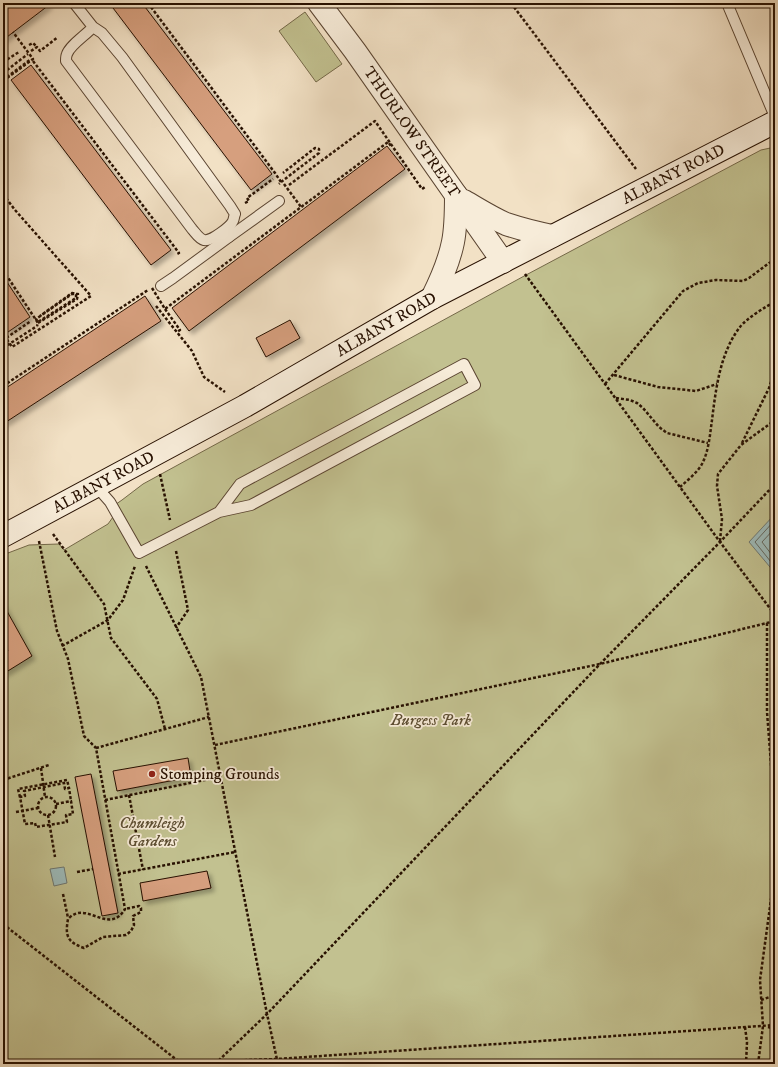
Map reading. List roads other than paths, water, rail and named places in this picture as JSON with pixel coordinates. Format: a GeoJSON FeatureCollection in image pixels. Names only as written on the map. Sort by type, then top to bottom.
{"type":"FeatureCollection","features":[{"type":"Feature","properties":{"kind":"main road","name":"THURLOW STREET"},"geometry":{"type":"LineString","coordinates":[[319,3],[355,51],[503,262]]}},
{"type":"Feature","properties":{"kind":"main road","name":"ALBANY ROAD"},"geometry":{"type":"LineString","coordinates":[[3,536],[95,485],[245,406],[432,298],[775,122]]}},
{"type":"Feature","properties":{"kind":"main road"},"geometry":{"type":"LineString","coordinates":[[432,298],[444,271],[454,240],[457,196],[505,223],[552,236]]}},
{"type":"Feature","properties":{"kind":"lane"},"geometry":{"type":"LineString","coordinates":[[74,3],[92,26],[102,33],[122,56],[230,206],[235,214],[233,222],[226,233],[204,240],[199,237],[66,61],[67,54],[72,47],[88,33],[92,26]]}},
{"type":"Feature","properties":{"kind":"lane"},"geometry":{"type":"LineString","coordinates":[[727,3],[775,117]]}},
{"type":"Feature","properties":{"kind":"lane"},"geometry":{"type":"LineString","coordinates":[[161,286],[173,278],[226,233],[279,201]]}},
{"type":"Feature","properties":{"kind":"lane"},"geometry":{"type":"LineString","coordinates":[[95,485],[110,502],[139,553],[219,512],[251,504],[475,385],[464,364],[240,484],[219,512]]}},
{"type":"Feature","properties":{"kind":"water"},"geometry":{"type":"Polygon","coordinates":[[[775,514],[775,573],[749,542],[775,514]]]}},
{"type":"Feature","properties":{"kind":"water"},"geometry":{"type":"Polygon","coordinates":[[[64,867],[67,883],[54,886],[50,869],[64,867]]]}},
{"type":"Feature","properties":{"kind":"place","name":"Stomping Grounds"},"geometry":{"type":"Point","coordinates":[152,774]}},
{"type":"Feature","properties":{"kind":"park label","name":"Burgess Park"},"geometry":{"type":"Point","coordinates":[431,720]}},
{"type":"Feature","properties":{"kind":"park label","name":"Chumleigh Gardens"},"geometry":{"type":"Point","coordinates":[152,832]}}]}
